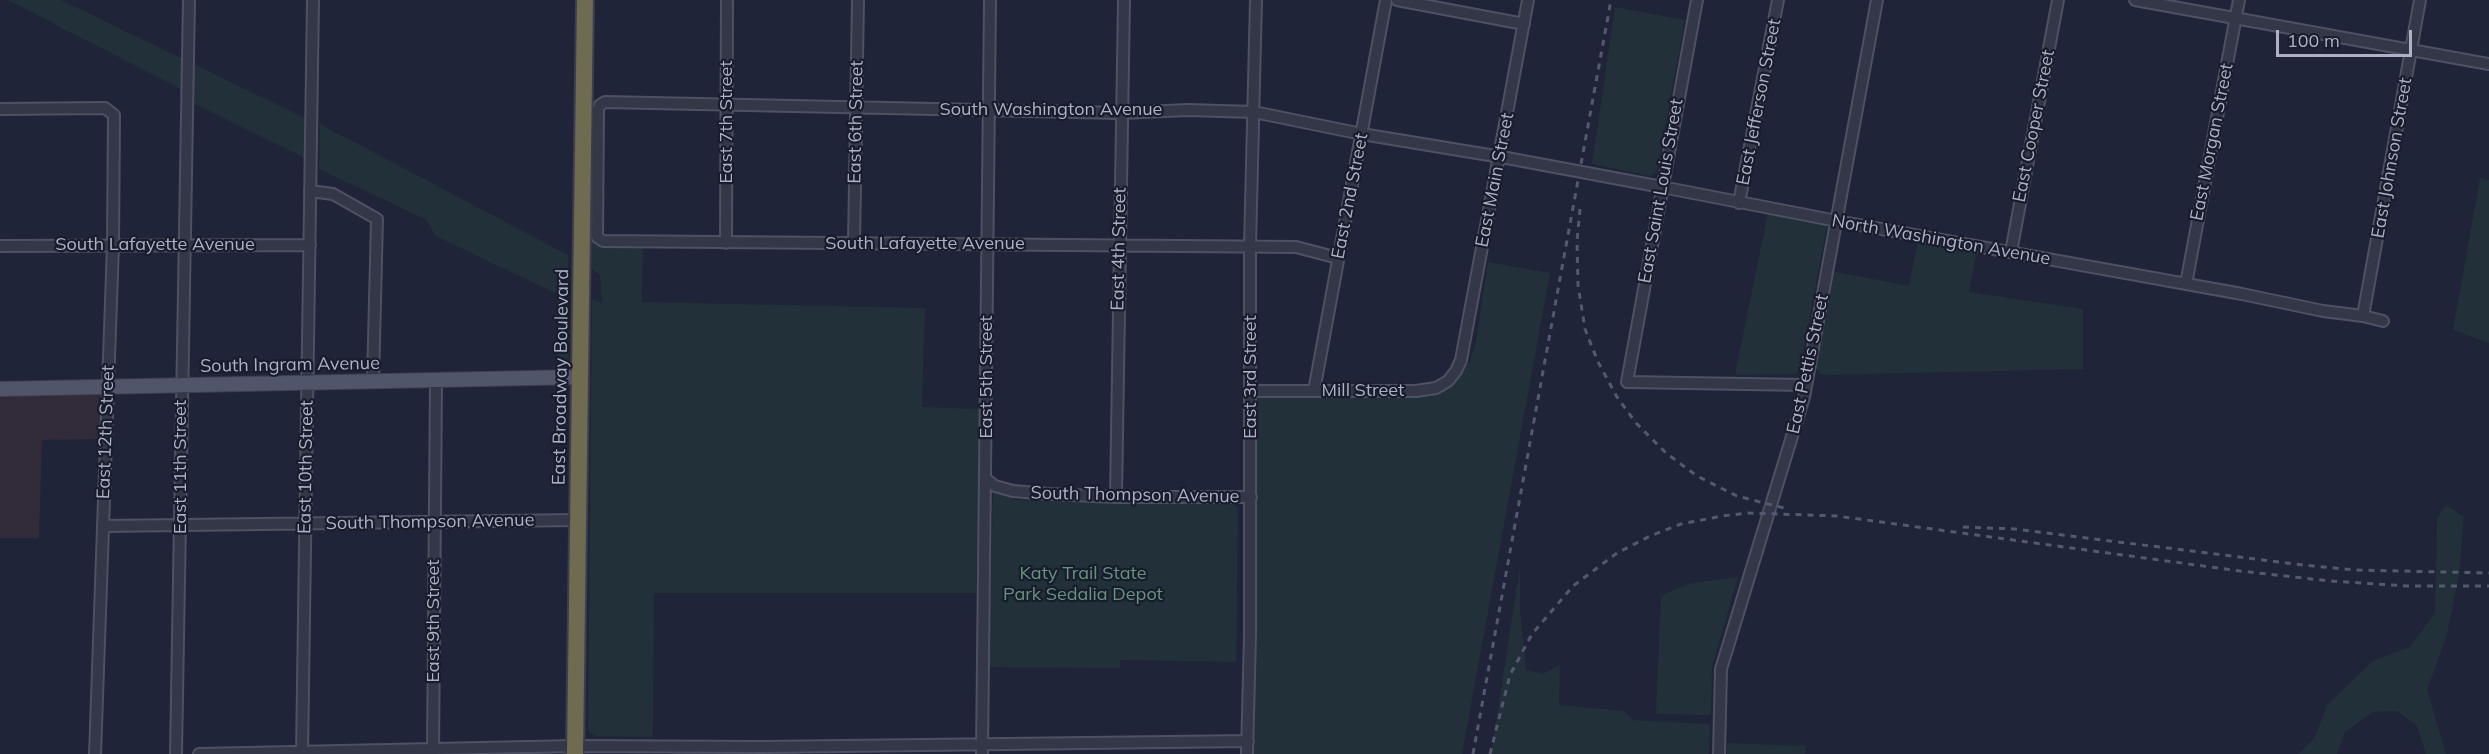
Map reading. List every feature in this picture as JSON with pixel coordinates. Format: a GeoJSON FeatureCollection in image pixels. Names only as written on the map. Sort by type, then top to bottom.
{"type":"FeatureCollection","features":[{"type":"Feature","properties":{"kind":"highway","name":"East Broadway Boulevard"},"geometry":{"type":"LineString","coordinates":[[575,750],[585,0]]}},
{"type":"Feature","properties":{"kind":"main road","name":"South Ingram Avenue"},"geometry":{"type":"LineString","coordinates":[[0,389],[580,377]]}},
{"type":"Feature","properties":{"kind":"street","name":"East 11th Street"},"geometry":{"type":"LineString","coordinates":[[176,754],[189,0]]}},
{"type":"Feature","properties":{"kind":"street","name":"East 10th Street"},"geometry":{"type":"LineString","coordinates":[[302,753],[313,0]]}},
{"type":"Feature","properties":{"kind":"street","name":"East 7th Street"},"geometry":{"type":"LineString","coordinates":[[726,243],[728,0]]}},
{"type":"Feature","properties":{"kind":"street","name":"East 6th Street"},"geometry":{"type":"LineString","coordinates":[[854,243],[858,0]]}},
{"type":"Feature","properties":{"kind":"street","name":"East 5th Street"},"geometry":{"type":"LineString","coordinates":[[982,749],[987,480],[990,0]]}},
{"type":"Feature","properties":{"kind":"street","name":"East 4th Street"},"geometry":{"type":"LineString","coordinates":[[1116,497],[1118,244],[1124,0]]}},
{"type":"Feature","properties":{"kind":"street","name":"East 3rd Street"},"geometry":{"type":"LineString","coordinates":[[1247,754],[1251,497],[1250,247],[1256,0]]}},
{"type":"Feature","properties":{"kind":"street","name":"East 2nd Street"},"geometry":{"type":"LineString","coordinates":[[1314,391],[1386,0]]}},
{"type":"Feature","properties":{"kind":"street"},"geometry":{"type":"LineString","coordinates":[[1397,0],[1524,24]]}},
{"type":"Feature","properties":{"kind":"street","name":"East Main Street"},"geometry":{"type":"LineString","coordinates":[[1461,360],[1503,157],[1528,0]]}},
{"type":"Feature","properties":{"kind":"street","name":"East Saint Louis Street"},"geometry":{"type":"LineString","coordinates":[[1696,0],[1627,382],[1806,385]]}},
{"type":"Feature","properties":{"kind":"street","name":"East Jefferson Street"},"geometry":{"type":"LineString","coordinates":[[1739,203],[1778,0]]}},
{"type":"Feature","properties":{"kind":"street","name":"East Pettis Street"},"geometry":{"type":"LineString","coordinates":[[1719,754],[1721,669],[1797,425],[1877,0]]}},
{"type":"Feature","properties":{"kind":"street","name":"East Cooper Street"},"geometry":{"type":"LineString","coordinates":[[2011,252],[2058,0]]}},
{"type":"Feature","properties":{"kind":"street"},"geometry":{"type":"LineString","coordinates":[[2135,0],[2489,64]]}},
{"type":"Feature","properties":{"kind":"street","name":"East Morgan Street"},"geometry":{"type":"LineString","coordinates":[[2186,284],[2239,0]]}},
{"type":"Feature","properties":{"kind":"street","name":"East Johnson Street"},"geometry":{"type":"LineString","coordinates":[[2363,316],[2420,0]]}},
{"type":"Feature","properties":{"kind":"street","name":"South Washington Avenue"},"geometry":{"type":"LineString","coordinates":[[600,240],[597,237],[600,105],[605,102],[923,109],[1254,112],[1362,134],[1503,157]]}},
{"type":"Feature","properties":{"kind":"street","name":"East 12th Street"},"geometry":{"type":"LineString","coordinates":[[0,109],[97,108],[110,111],[114,115],[113,245],[95,754]]}},
{"type":"Feature","properties":{"kind":"street","name":"North Washington Avenue"},"geometry":{"type":"LineString","coordinates":[[1503,157],[1739,203],[2383,321]]}},
{"type":"Feature","properties":{"kind":"street"},"geometry":{"type":"LineString","coordinates":[[310,191],[333,195],[378,219],[373,382]]}},
{"type":"Feature","properties":{"kind":"street","name":"South Lafayette Avenue"},"geometry":{"type":"LineString","coordinates":[[600,240],[1296,247],[1338,258]]}},
{"type":"Feature","properties":{"kind":"street","name":"South Lafayette Avenue"},"geometry":{"type":"LineString","coordinates":[[0,246],[310,244]]}},
{"type":"Feature","properties":{"kind":"street","name":"Mill Street"},"geometry":{"type":"LineString","coordinates":[[1251,391],[1416,391],[1436,388],[1448,381],[1461,360]]}},
{"type":"Feature","properties":{"kind":"street","name":"East 9th Street"},"geometry":{"type":"LineString","coordinates":[[433,752],[436,380]]}},
{"type":"Feature","properties":{"kind":"street","name":"South Thompson Avenue"},"geometry":{"type":"LineString","coordinates":[[987,480],[995,486],[1013,491],[1116,497],[1251,497]]}},
{"type":"Feature","properties":{"kind":"street","name":"South Thompson Avenue"},"geometry":{"type":"LineString","coordinates":[[103,526],[578,520]]}},
{"type":"Feature","properties":{"kind":"street"},"geometry":{"type":"LineString","coordinates":[[199,754],[1114,748],[1248,741]]}},
{"type":"Feature","properties":{"kind":"shaded area"},"geometry":{"type":"Polygon","coordinates":[[[0,393],[91,393],[99,396],[100,439],[42,440],[39,538],[0,538],[0,393]]]}},
{"type":"Feature","properties":{"kind":"green space"},"geometry":{"type":"Polygon","coordinates":[[[8,0],[61,0],[183,59],[181,89],[8,0]]]}},
{"type":"Feature","properties":{"kind":"green space"},"geometry":{"type":"Polygon","coordinates":[[[1615,7],[1685,20],[1657,170],[1651,176],[1592,164],[1615,7]]]}},
{"type":"Feature","properties":{"kind":"green space"},"geometry":{"type":"Polygon","coordinates":[[[193,64],[305,118],[305,158],[195,104],[193,64]]]}},
{"type":"Feature","properties":{"kind":"green space"},"geometry":{"type":"Polygon","coordinates":[[[320,124],[568,255],[569,364],[564,370],[557,371],[557,294],[436,236],[425,219],[319,169],[320,124]]]}},
{"type":"Feature","properties":{"kind":"green space"},"geometry":{"type":"Polygon","coordinates":[[[2480,178],[2489,180],[2489,343],[2453,330],[2480,178]]]}},
{"type":"Feature","properties":{"kind":"green space"},"geometry":{"type":"Polygon","coordinates":[[[1768,212],[1823,222],[1827,226],[1800,369],[1795,374],[1735,375],[1768,212]]]}},
{"type":"Feature","properties":{"kind":"green space"},"geometry":{"type":"Polygon","coordinates":[[[1918,240],[1977,251],[1969,292],[2083,309],[2083,369],[1822,375],[1818,372],[1814,366],[1831,271],[1909,286],[1918,240]]]}},
{"type":"Feature","properties":{"kind":"green space"},"geometry":{"type":"Polygon","coordinates":[[[592,241],[643,242],[642,302],[925,308],[922,407],[980,409],[976,593],[654,593],[653,737],[596,736],[590,733],[588,727],[592,299],[602,303],[600,275],[592,269],[592,241]]]}},
{"type":"Feature","properties":{"kind":"green space"},"geometry":{"type":"Polygon","coordinates":[[[1488,262],[1550,273],[1462,754],[1254,754],[1258,395],[1428,387],[1449,383],[1460,375],[1470,361],[1476,342],[1488,262]]]}},
{"type":"Feature","properties":{"kind":"green space","name":"Katy Trail State Park Sedalia Depot"},"geometry":{"type":"Polygon","coordinates":[[[993,491],[1016,500],[1234,503],[1238,509],[1236,662],[1120,660],[1120,668],[989,667],[993,491]]]}},
{"type":"Feature","properties":{"kind":"green space"},"geometry":{"type":"Polygon","coordinates":[[[2446,505],[2464,517],[2459,574],[2447,634],[2427,690],[2446,754],[2426,754],[2417,726],[2397,711],[2373,712],[2345,732],[2337,754],[2298,754],[2314,739],[2327,705],[2373,661],[2410,647],[2435,613],[2437,518],[2446,505]]]}},
{"type":"Feature","properties":{"kind":"green space"},"geometry":{"type":"Polygon","coordinates":[[[1520,566],[1520,610],[1526,670],[1543,674],[1560,664],[1559,705],[1624,711],[1633,720],[1710,724],[1709,754],[1491,754],[1520,566]]]}},
{"type":"Feature","properties":{"kind":"green space"},"geometry":{"type":"Polygon","coordinates":[[[1738,577],[1712,667],[1711,715],[1656,714],[1661,596],[1688,584],[1738,577]]]}},
{"type":"Feature","properties":{"kind":"green space"},"geometry":{"type":"Polygon","coordinates":[[[1727,743],[1805,746],[1805,754],[1727,754],[1727,743]]]}},
{"type":"Feature","properties":{"kind":"railway"},"geometry":{"type":"LineString","coordinates":[[1473,754],[1611,0]]}},
{"type":"Feature","properties":{"kind":"railway"},"geometry":{"type":"LineString","coordinates":[[1580,209],[1577,241],[1578,285],[1585,329],[1598,362],[1617,397],[1636,423],[1666,453],[1697,476],[1737,496],[1784,508]]}},
{"type":"Feature","properties":{"kind":"railway"},"geometry":{"type":"LineString","coordinates":[[1490,754],[1510,675],[1532,634],[1573,586],[1617,553],[1650,536],[1681,524],[1722,516],[1748,513],[1837,516],[2240,571],[2330,581],[2408,586],[2489,586]]}},
{"type":"Feature","properties":{"kind":"railway"},"geometry":{"type":"LineString","coordinates":[[1963,527],[2015,529],[2355,570],[2489,573]]}}]}
